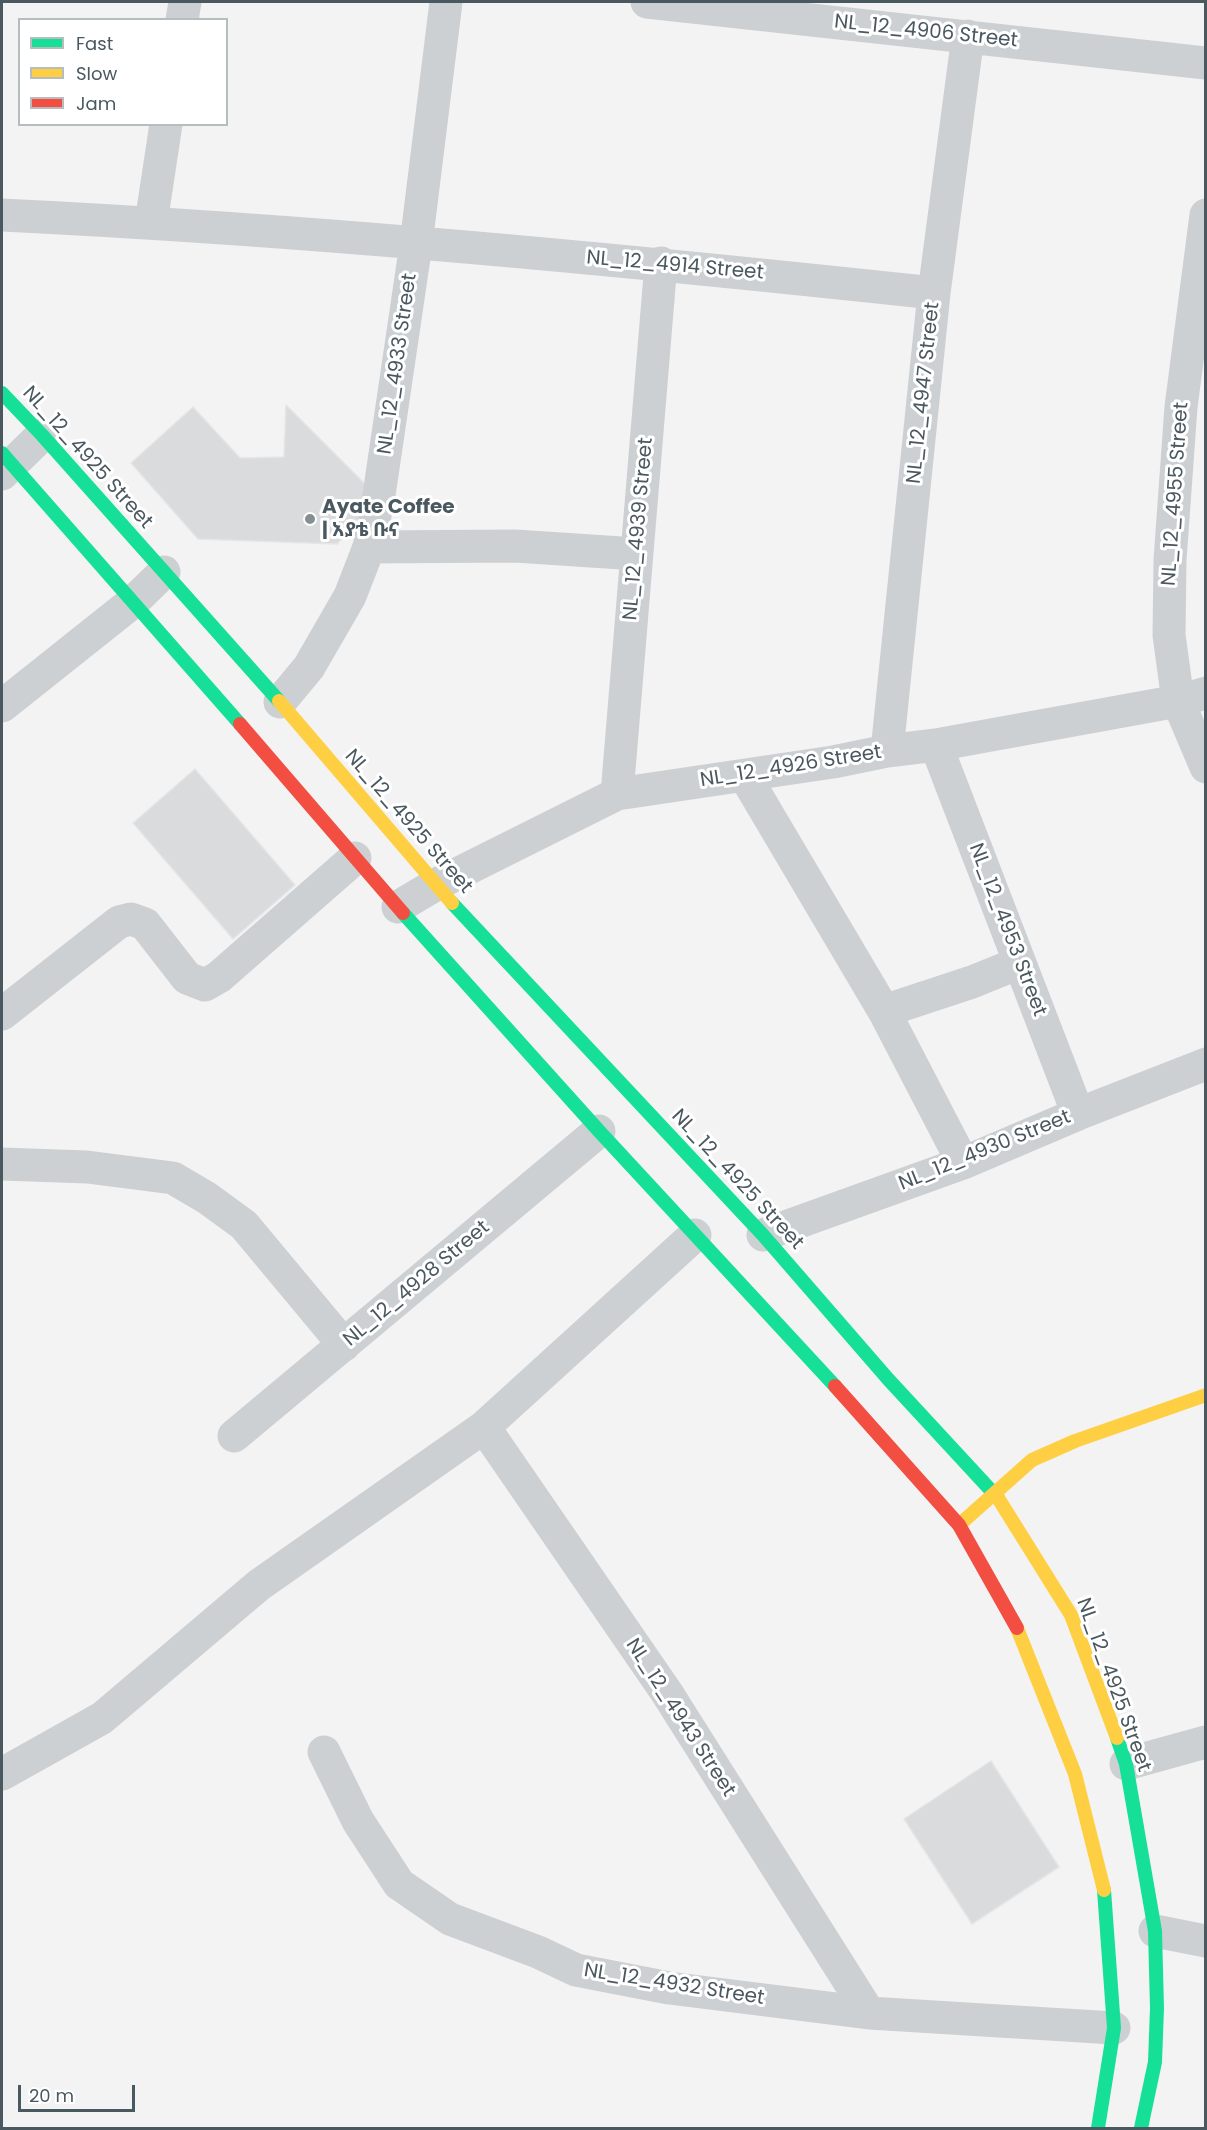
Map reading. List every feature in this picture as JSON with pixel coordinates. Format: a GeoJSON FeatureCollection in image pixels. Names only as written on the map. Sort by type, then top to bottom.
{"type":"FeatureCollection","features":[{"type":"Feature","properties":{"kind":"main road","name":"NL_12_4925 Street"},"geometry":{"type":"LineString","coordinates":[[2,393],[279,702],[435,885],[764,1235],[888,1379],[994,1492],[1071,1615],[1126,1764],[1155,1931],[1157,2008],[1155,2062],[1141,2128]]}},
{"type":"Feature","properties":{"kind":"main road"},"geometry":{"type":"LineString","coordinates":[[5,464],[134,601],[398,907],[599,1131],[794,1340],[959,1525],[1021,1634],[1075,1774],[1103,1883],[1114,2028],[1098,2128]]}},
{"type":"Feature","properties":{"kind":"main road"},"geometry":{"type":"LineString","coordinates":[[959,1525],[1032,1460],[1075,1441],[1206,1395]]}},
{"type":"Feature","properties":{"kind":"street"},"geometry":{"type":"LineString","coordinates":[[182,18],[185,2]]}},
{"type":"Feature","properties":{"kind":"street","name":"NL_12_4933 Street"},"geometry":{"type":"LineString","coordinates":[[279,702],[309,667],[350,596],[369,547],[416,244],[446,2]]}},
{"type":"Feature","properties":{"kind":"street","name":"NL_12_4906 Street"},"geometry":{"type":"LineString","coordinates":[[647,2],[702,5],[1206,63]]}},
{"type":"Feature","properties":{"kind":"street","name":"NL_12_4947 Street"},"geometry":{"type":"LineString","coordinates":[[887,751],[934,293],[968,36]]}},
{"type":"Feature","properties":{"kind":"street"},"geometry":{"type":"LineString","coordinates":[[151,223],[166,126]]}},
{"type":"Feature","properties":{"kind":"street","name":"NL_12_4955 Street"},"geometry":{"type":"LineString","coordinates":[[1206,215],[1193,405],[1170,560],[1169,603],[1169,635],[1192,697],[1206,767]]}},
{"type":"Feature","properties":{"kind":"street","name":"NL_12_4914 Street"},"geometry":{"type":"LineString","coordinates":[[2,216],[151,223],[661,263],[934,293]]}},
{"type":"Feature","properties":{"kind":"street","name":"NL_12_4939 Street"},"geometry":{"type":"LineString","coordinates":[[617,794],[661,263]]}},
{"type":"Feature","properties":{"kind":"street"},"geometry":{"type":"LineString","coordinates":[[5,464],[42,435]]}},
{"type":"Feature","properties":{"kind":"street"},"geometry":{"type":"LineString","coordinates":[[369,547],[515,546],[637,554]]}},
{"type":"Feature","properties":{"kind":"street"},"geometry":{"type":"LineString","coordinates":[[2,705],[134,601],[164,572]]}},
{"type":"Feature","properties":{"kind":"street","name":"NL_12_4926 Street"},"geometry":{"type":"LineString","coordinates":[[398,907],[435,885],[617,794],[746,776],[887,751],[936,746],[1192,697]]}},
{"type":"Feature","properties":{"kind":"street","name":"NL_12_4953 Street"},"geometry":{"type":"LineString","coordinates":[[936,746],[1078,1114]]}},
{"type":"Feature","properties":{"kind":"street"},"geometry":{"type":"LineString","coordinates":[[746,776],[884,1011],[963,1163]]}},
{"type":"Feature","properties":{"kind":"street"},"geometry":{"type":"LineString","coordinates":[[2,1014],[119,922],[131,919],[145,924],[187,978],[205,985],[219,977],[355,858]]}},
{"type":"Feature","properties":{"kind":"street"},"geometry":{"type":"LineString","coordinates":[[884,1011],[972,982],[1019,963]]}},
{"type":"Feature","properties":{"kind":"street","name":"NL_12_4930 Street"},"geometry":{"type":"LineString","coordinates":[[764,1235],[963,1163],[1078,1114],[1206,1064]]}},
{"type":"Feature","properties":{"kind":"street","name":"NL_12_4928 Street"},"geometry":{"type":"LineString","coordinates":[[234,1436],[599,1131]]}},
{"type":"Feature","properties":{"kind":"street"},"geometry":{"type":"LineString","coordinates":[[2,1164],[87,1167],[173,1178],[207,1198],[244,1225],[344,1345]]}},
{"type":"Feature","properties":{"kind":"street"},"geometry":{"type":"LineString","coordinates":[[2,1774],[102,1718],[259,1585],[484,1427],[695,1235]]}},
{"type":"Feature","properties":{"kind":"street","name":"NL_12_4943 Street"},"geometry":{"type":"LineString","coordinates":[[484,1427],[667,1693],[869,2013]]}},
{"type":"Feature","properties":{"kind":"street"},"geometry":{"type":"LineString","coordinates":[[1126,1764],[1206,1742]]}},
{"type":"Feature","properties":{"kind":"street","name":"NL_12_4932 Street"},"geometry":{"type":"LineString","coordinates":[[324,1752],[358,1821],[399,1884],[450,1919],[538,1952],[576,1970],[669,1988],[869,2013],[1114,2028]]}},
{"type":"Feature","properties":{"kind":"street"},"geometry":{"type":"LineString","coordinates":[[1155,1931],[1206,1941]]}},
{"type":"Feature","properties":{"kind":"building"},"geometry":{"type":"Polygon","coordinates":[[[286,405],[378,497],[337,544],[198,539],[131,463],[193,407],[240,458],[284,457],[286,405]]]}},
{"type":"Feature","properties":{"kind":"building"},"geometry":{"type":"Polygon","coordinates":[[[195,769],[295,885],[233,939],[133,823],[195,769]]]}},
{"type":"Feature","properties":{"kind":"building"},"geometry":{"type":"Polygon","coordinates":[[[991,1761],[1059,1867],[972,1924],[904,1819],[991,1761]]]}},
{"type":"Feature","properties":{"kind":"traffic: fast"},"geometry":{"type":"LineString","coordinates":[[2,393],[279,701]]}},
{"type":"Feature","properties":{"kind":"traffic: fast"},"geometry":{"type":"LineString","coordinates":[[2,453],[240,724]]}},
{"type":"Feature","properties":{"kind":"traffic: fast"},"geometry":{"type":"LineString","coordinates":[[452,903],[763,1235],[888,1379],[998,1498]]}},
{"type":"Feature","properties":{"kind":"traffic: fast"},"geometry":{"type":"LineString","coordinates":[[403,913],[599,1131],[835,1386]]}},
{"type":"Feature","properties":{"kind":"traffic: fast"},"geometry":{"type":"LineString","coordinates":[[1117,1738],[1126,1764],[1155,1931],[1157,2008],[1155,2062],[1141,2128]]}},
{"type":"Feature","properties":{"kind":"traffic: fast"},"geometry":{"type":"LineString","coordinates":[[1098,2128],[1114,2028],[1104,1890]]}},
{"type":"Feature","properties":{"kind":"traffic: slow"},"geometry":{"type":"LineString","coordinates":[[279,701],[452,903]]}},
{"type":"Feature","properties":{"kind":"traffic: slow"},"geometry":{"type":"LineString","coordinates":[[959,1525],[1032,1460],[1075,1441],[1206,1395]]}},
{"type":"Feature","properties":{"kind":"traffic: slow"},"geometry":{"type":"LineString","coordinates":[[998,1498],[1071,1615],[1117,1738]]}},
{"type":"Feature","properties":{"kind":"traffic: slow"},"geometry":{"type":"LineString","coordinates":[[1017,1628],[1075,1774],[1104,1890]]}},
{"type":"Feature","properties":{"kind":"traffic: jam"},"geometry":{"type":"LineString","coordinates":[[240,724],[403,913]]}},
{"type":"Feature","properties":{"kind":"traffic: jam"},"geometry":{"type":"LineString","coordinates":[[835,1386],[959,1525],[1017,1628]]}},
{"type":"Feature","properties":{"kind":"place","name":"Ayate Coffee | አያቴ ቡና"},"geometry":{"type":"Point","coordinates":[310,519]}}]}
